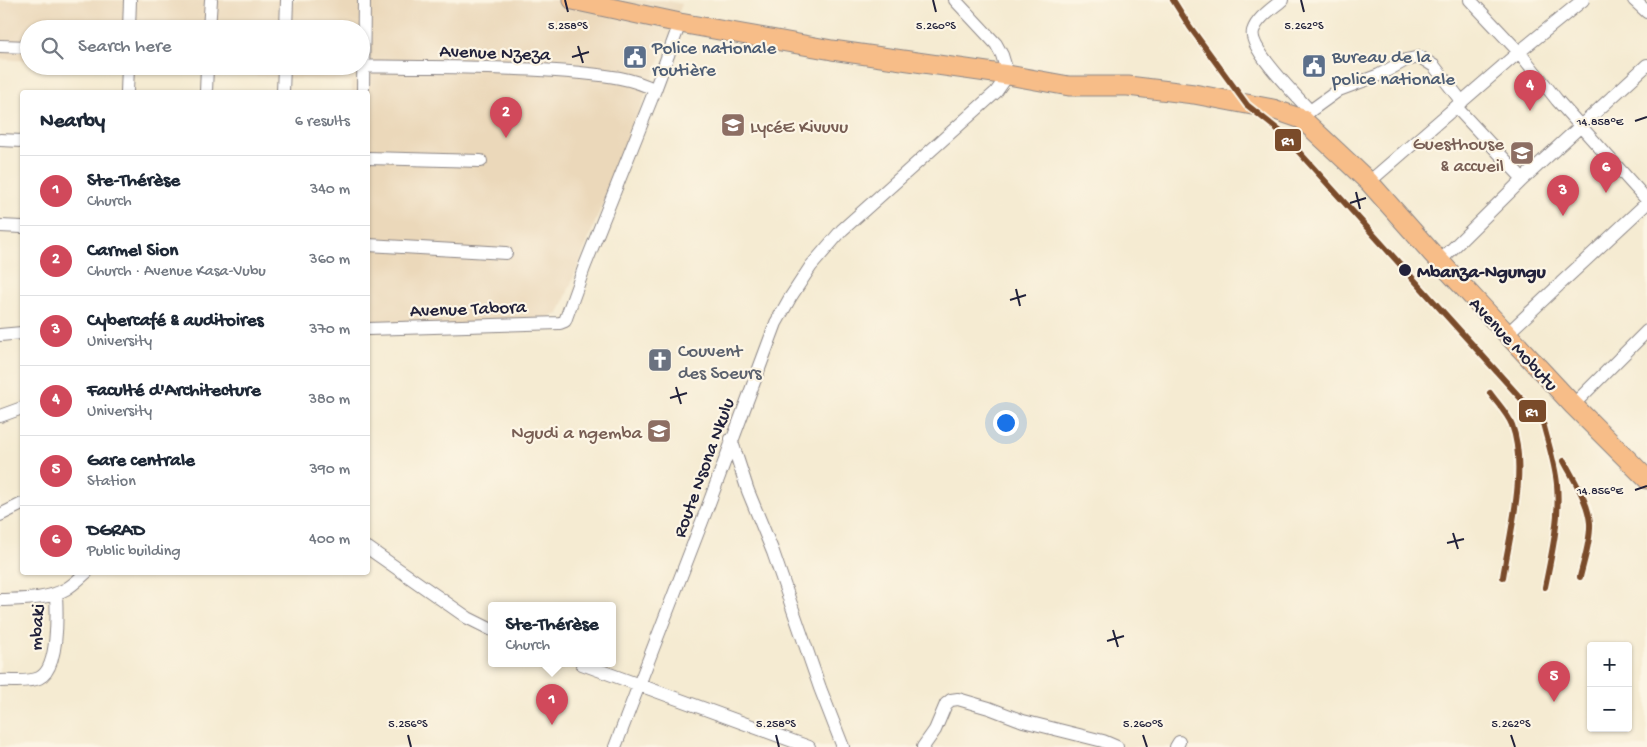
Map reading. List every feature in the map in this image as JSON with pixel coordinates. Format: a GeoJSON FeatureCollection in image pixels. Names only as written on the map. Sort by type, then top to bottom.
{"type":"FeatureCollection","features":[{"type":"Feature","properties":{"kind":"highway"},"geometry":{"type":"LineString","coordinates":[[573,0],[680,23],[832,50],[1008,75],[1069,86],[1128,86],[1194,94],[1306,115]]}},
{"type":"Feature","properties":{"kind":"highway","name":"Avenue Mobutu"},"geometry":{"type":"LineString","coordinates":[[1306,115],[1574,405],[1640,463],[1647,479]]}},
{"type":"Feature","properties":{"kind":"street"},"geometry":{"type":"LineString","coordinates":[[129,20],[130,0]]}},
{"type":"Feature","properties":{"kind":"street"},"geometry":{"type":"LineString","coordinates":[[210,20],[211,0]]}},
{"type":"Feature","properties":{"kind":"street"},"geometry":{"type":"LineString","coordinates":[[286,20],[287,0]]}},
{"type":"Feature","properties":{"kind":"street"},"geometry":{"type":"LineString","coordinates":[[363,20],[364,0]]}},
{"type":"Feature","properties":{"kind":"street"},"geometry":{"type":"LineString","coordinates":[[955,0],[996,44],[1002,55],[1008,75]]}},
{"type":"Feature","properties":{"kind":"street"},"geometry":{"type":"LineString","coordinates":[[1282,0],[1258,22],[1253,30],[1252,39],[1262,56],[1306,115],[1339,90],[1379,75],[1406,60],[1420,57],[1434,66],[1459,104],[1523,179]]}},
{"type":"Feature","properties":{"kind":"street"},"geometry":{"type":"LineString","coordinates":[[1470,0],[1519,52],[1557,100],[1647,201],[1507,334]]}},
{"type":"Feature","properties":{"kind":"street"},"geometry":{"type":"LineString","coordinates":[[1369,182],[1519,52],[1583,0]]}},
{"type":"Feature","properties":{"kind":"street"},"geometry":{"type":"LineString","coordinates":[[1634,0],[1647,12]]}},
{"type":"Feature","properties":{"kind":"street"},"geometry":{"type":"LineString","coordinates":[[655,90],[680,23]]}},
{"type":"Feature","properties":{"kind":"street"},"geometry":{"type":"LineString","coordinates":[[0,46],[20,47]]}},
{"type":"Feature","properties":{"kind":"street"},"geometry":{"type":"LineString","coordinates":[[1440,262],[1523,179],[1647,65]]}},
{"type":"Feature","properties":{"kind":"street","name":"Avenue Nzeza"},"geometry":{"type":"LineString","coordinates":[[370,66],[537,70],[600,75],[624,79],[655,90]]}},
{"type":"Feature","properties":{"kind":"street"},"geometry":{"type":"LineString","coordinates":[[127,90],[128,75]]}},
{"type":"Feature","properties":{"kind":"street"},"geometry":{"type":"LineString","coordinates":[[206,90],[207,75]]}},
{"type":"Feature","properties":{"kind":"street"},"geometry":{"type":"LineString","coordinates":[[283,90],[284,75]]}},
{"type":"Feature","properties":{"kind":"street"},"geometry":{"type":"LineString","coordinates":[[362,75],[363,90]]}},
{"type":"Feature","properties":{"kind":"street","name":"Route Nsona Nkulu"},"geometry":{"type":"LineString","coordinates":[[615,747],[776,323],[790,298],[811,266],[842,230],[996,92],[1008,75]]}},
{"type":"Feature","properties":{"kind":"street","name":"Avenue Tabora"},"geometry":{"type":"LineString","coordinates":[[370,329],[560,323],[566,320],[584,268],[655,90]]}},
{"type":"Feature","properties":{"kind":"street"},"geometry":{"type":"LineString","coordinates":[[0,140],[20,141]]}},
{"type":"Feature","properties":{"kind":"street"},"geometry":{"type":"LineString","coordinates":[[370,158],[481,161]]}},
{"type":"Feature","properties":{"kind":"street"},"geometry":{"type":"LineString","coordinates":[[0,226],[20,227]]}},
{"type":"Feature","properties":{"kind":"street"},"geometry":{"type":"LineString","coordinates":[[370,245],[506,253]]}},
{"type":"Feature","properties":{"kind":"street"},"geometry":{"type":"LineString","coordinates":[[1574,405],[1647,331]]}},
{"type":"Feature","properties":{"kind":"street"},"geometry":{"type":"LineString","coordinates":[[0,335],[20,333]]}},
{"type":"Feature","properties":{"kind":"street"},"geometry":{"type":"LineString","coordinates":[[0,416],[20,409]]}},
{"type":"Feature","properties":{"kind":"street"},"geometry":{"type":"LineString","coordinates":[[731,439],[843,747]]}},
{"type":"Feature","properties":{"kind":"street"},"geometry":{"type":"LineString","coordinates":[[0,515],[20,505]]}},
{"type":"Feature","properties":{"kind":"street"},"geometry":{"type":"LineString","coordinates":[[370,549],[468,618],[488,628]]}},
{"type":"Feature","properties":{"kind":"street"},"geometry":{"type":"LineString","coordinates":[[0,600],[56,594],[67,589],[83,575]]}},
{"type":"Feature","properties":{"kind":"street","name":"mbaki"},"geometry":{"type":"LineString","coordinates":[[0,680],[38,679],[46,674],[51,666],[57,614],[56,594]]}},
{"type":"Feature","properties":{"kind":"street"},"geometry":{"type":"LineString","coordinates":[[590,667],[809,747]]}},
{"type":"Feature","properties":{"kind":"street"},"geometry":{"type":"LineString","coordinates":[[923,747],[935,730],[946,704],[951,700],[958,699],[1023,721],[1117,747]]}},
{"type":"Feature","properties":{"kind":"shaded area"},"geometry":{"type":"Polygon","coordinates":[[[0,0],[664,0],[682,4],[559,314],[507,329],[370,332],[370,90],[352,90],[351,82],[245,75],[370,75],[370,20],[20,20],[20,60],[0,59],[0,0]]]}},
{"type":"Feature","properties":{"kind":"transit line","name":"R1"},"geometry":{"type":"LineString","coordinates":[[1173,0],[1190,27],[1247,105],[1281,132],[1543,423],[1555,468],[1558,497],[1555,535],[1545,587]]}},
{"type":"Feature","properties":{"kind":"transit line","name":"R1"},"geometry":{"type":"LineString","coordinates":[[1490,393],[1512,425],[1518,461],[1516,501],[1503,577]]}},
{"type":"Feature","properties":{"kind":"transit line","name":"R1"},"geometry":{"type":"LineString","coordinates":[[1564,461],[1584,499],[1589,515],[1590,530],[1580,577]]}},
{"type":"Feature","properties":{"kind":"place","name":"Police nationale routière"},"geometry":{"type":"Point","coordinates":[635,57]}},
{"type":"Feature","properties":{"kind":"place","name":"Bureau de la police nationale"},"geometry":{"type":"Point","coordinates":[1314,66]}},
{"type":"Feature","properties":{"kind":"place","name":"Faculté d'Architecture"},"geometry":{"type":"Point","coordinates":[1530,111]}},
{"type":"Feature","properties":{"kind":"place","name":"LycéE Kivuvu"},"geometry":{"type":"Point","coordinates":[733,125]}},
{"type":"Feature","properties":{"kind":"place","name":"Carmel Sion"},"geometry":{"type":"Point","coordinates":[506,138]}},
{"type":"Feature","properties":{"kind":"place","name":"Guesthouse & accueil"},"geometry":{"type":"Point","coordinates":[1522,153]}},
{"type":"Feature","properties":{"kind":"place","name":"DGRAD"},"geometry":{"type":"Point","coordinates":[1606,193]}},
{"type":"Feature","properties":{"kind":"place","name":"Cybercafé & auditoires"},"geometry":{"type":"Point","coordinates":[1563,216]}},
{"type":"Feature","properties":{"kind":"place","name":"Mbanza-Ngungu"},"geometry":{"type":"Point","coordinates":[1405,270]}},
{"type":"Feature","properties":{"kind":"place","name":"Couvent des Soeurs"},"geometry":{"type":"Point","coordinates":[660,360]}},
{"type":"Feature","properties":{"kind":"place","name":"Ngudi a ngemba"},"geometry":{"type":"Point","coordinates":[659,431]}},
{"type":"Feature","properties":{"kind":"place","name":"Gare centrale"},"geometry":{"type":"Point","coordinates":[1554,702]}},
{"type":"Feature","properties":{"kind":"place","name":"Ste-Thérèse"},"geometry":{"type":"Point","coordinates":[552,725]}}]}
